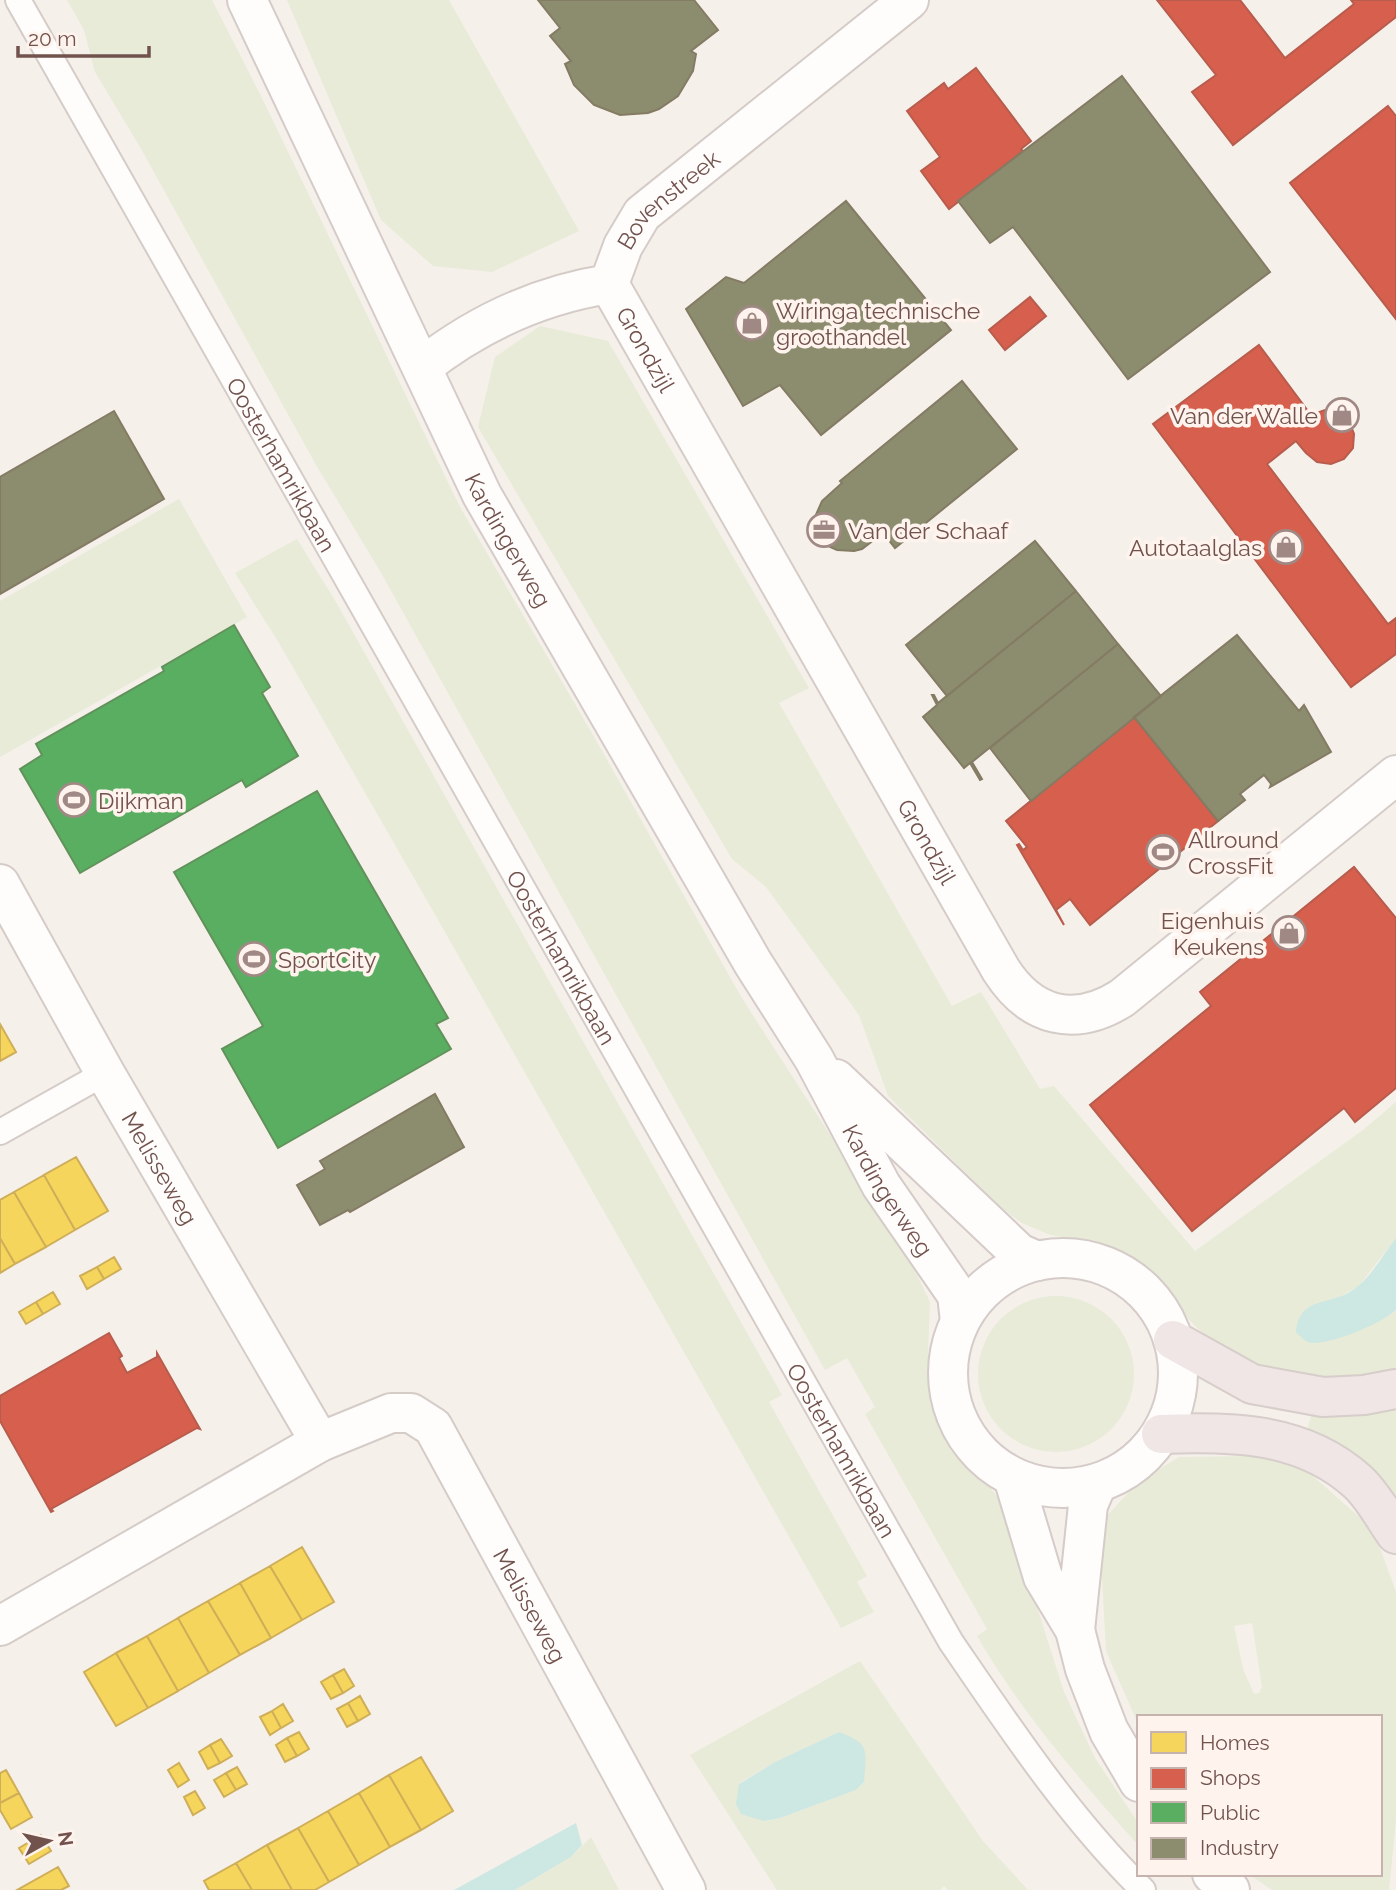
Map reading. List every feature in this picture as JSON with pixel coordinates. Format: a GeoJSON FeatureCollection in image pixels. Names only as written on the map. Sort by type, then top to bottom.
{"type":"FeatureCollection","features":[{"type":"Feature","properties":{"kind":"highway"},"geometry":{"type":"LineString","coordinates":[[1174,1340],[1252,1384],[1323,1396],[1364,1395],[1396,1389]]}},
{"type":"Feature","properties":{"kind":"highway"},"geometry":{"type":"LineString","coordinates":[[1161,1434],[1249,1433],[1314,1453],[1338,1466],[1360,1484],[1396,1534]]}},
{"type":"Feature","properties":{"kind":"street","name":"Kardingerweg"},"geometry":{"type":"LineString","coordinates":[[247,0],[482,495],[753,963],[814,1059],[881,1185],[957,1295],[960,1321]]}},
{"type":"Feature","properties":{"kind":"street","name":"Bovenstreek"},"geometry":{"type":"LineString","coordinates":[[609,284],[623,247],[642,214],[909,0]]}},
{"type":"Feature","properties":{"kind":"street"},"geometry":{"type":"LineString","coordinates":[[422,367],[459,340],[510,311],[546,298],[609,284]]}},
{"type":"Feature","properties":{"kind":"street","name":"Grondzijl"},"geometry":{"type":"LineString","coordinates":[[609,284],[1002,970],[1011,985],[1038,1007],[1055,1014],[1073,1016],[1108,1007],[1122,998],[1396,775]]}},
{"type":"Feature","properties":{"kind":"street","name":"Melisseweg"},"geometry":{"type":"LineString","coordinates":[[0,884],[320,1442]]}},
{"type":"Feature","properties":{"kind":"street","name":"Kardingerweg"},"geometry":{"type":"LineString","coordinates":[[814,1059],[925,1161],[1018,1253],[1037,1261]]}},
{"type":"Feature","properties":{"kind":"street"},"geometry":{"type":"LineString","coordinates":[[1080,1259],[1101,1264],[1121,1274],[1139,1286],[1153,1302],[1166,1320],[1174,1340],[1178,1364],[1177,1389],[1172,1412],[1161,1434],[1144,1456],[1122,1472],[1097,1484],[1055,1489],[1033,1485],[993,1465],[976,1450],[963,1431],[948,1388],[952,1342],[960,1321],[985,1289],[1000,1276],[1037,1261],[1080,1259]]}},
{"type":"Feature","properties":{"kind":"street","name":"Melisseweg"},"geometry":{"type":"LineString","coordinates":[[0,1626],[320,1442],[391,1413],[411,1413],[433,1427],[686,1890]]}},
{"type":"Feature","properties":{"kind":"street"},"geometry":{"type":"LineString","coordinates":[[1013,1477],[1044,1577],[1074,1630],[1108,1731],[1137,1779]]}},
{"type":"Feature","properties":{"kind":"street"},"geometry":{"type":"LineString","coordinates":[[1074,1630],[1088,1505],[1097,1484]]}},
{"type":"Feature","properties":{"kind":"street"},"geometry":{"type":"LineString","coordinates":[[1214,1876],[1230,1890]]}},
{"type":"Feature","properties":{"kind":"lane","name":"Oosterhamrikbaan"},"geometry":{"type":"LineString","coordinates":[[18,0],[951,1642],[1041,1772],[1105,1851],[1143,1890]]}},
{"type":"Feature","properties":{"kind":"lane"},"geometry":{"type":"LineString","coordinates":[[0,1132],[106,1073]]}},
{"type":"Feature","properties":{"kind":"green space"},"geometry":{"type":"Polygon","coordinates":[[[67,0],[212,0],[460,507],[743,1000],[897,1233],[930,1302],[928,1352],[935,1399],[950,1450],[987,1484],[1005,1506],[1064,1692],[1095,1758],[1137,1821],[1137,1844],[1073,1771],[1032,1718],[977,1636],[987,1629],[865,1414],[875,1407],[847,1358],[825,1370],[380,571],[316,465],[140,147],[95,72],[84,30],[67,0]]]}},
{"type":"Feature","properties":{"kind":"green space"},"geometry":{"type":"Polygon","coordinates":[[[287,0],[449,0],[579,231],[492,272],[433,266],[381,220],[287,0]]]}},
{"type":"Feature","properties":{"kind":"green space"},"geometry":{"type":"Polygon","coordinates":[[[540,326],[608,341],[809,688],[779,703],[952,1006],[981,992],[1040,1089],[1054,1086],[1195,1251],[1363,1130],[1396,1102],[1396,1238],[1358,1287],[1341,1296],[1389,1316],[1396,1310],[1396,1378],[1305,1383],[1231,1357],[1196,1327],[1143,1268],[1106,1247],[1048,1234],[1022,1223],[1000,1207],[888,1096],[859,1015],[766,887],[732,859],[478,427],[495,357],[540,326]]]}},
{"type":"Feature","properties":{"kind":"green space"},"geometry":{"type":"Polygon","coordinates":[[[179,499],[247,617],[0,757],[0,601],[179,499]]]}},
{"type":"Feature","properties":{"kind":"green space"},"geometry":{"type":"Polygon","coordinates":[[[297,539],[336,602],[782,1395],[769,1402],[867,1576],[857,1582],[874,1612],[841,1628],[437,918],[279,643],[235,573],[297,539]]]}},
{"type":"Feature","properties":{"kind":"green space"},"geometry":{"type":"Polygon","coordinates":[[[1056,1296],[1086,1302],[1111,1319],[1128,1344],[1134,1374],[1128,1404],[1111,1429],[1086,1446],[1056,1452],[1026,1446],[1001,1429],[984,1404],[978,1374],[984,1344],[1001,1319],[1026,1302],[1056,1296]]]}},
{"type":"Feature","properties":{"kind":"green space"},"geometry":{"type":"Polygon","coordinates":[[[1396,1407],[1396,1504],[1306,1433],[1312,1413],[1396,1407]]]}},
{"type":"Feature","properties":{"kind":"green space"},"geometry":{"type":"Polygon","coordinates":[[[1257,1456],[1306,1470],[1373,1529],[1396,1592],[1396,1819],[1389,1890],[1272,1890],[1252,1876],[1382,1876],[1382,1715],[1137,1715],[1137,1721],[1106,1651],[1101,1560],[1108,1515],[1137,1483],[1179,1457],[1257,1456]],[[1252,1623],[1234,1626],[1243,1669],[1254,1694],[1259,1693],[1262,1687],[1252,1623]]]}},
{"type":"Feature","properties":{"kind":"green space"},"geometry":{"type":"Polygon","coordinates":[[[860,1661],[983,1841],[1028,1890],[948,1890],[944,1886],[940,1890],[777,1890],[690,1755],[860,1661]],[[839,1732],[775,1762],[739,1783],[765,1821],[856,1790],[864,1782],[839,1732]]]}},
{"type":"Feature","properties":{"kind":"green space"},"geometry":{"type":"Polygon","coordinates":[[[591,1837],[619,1890],[515,1890],[571,1857],[591,1837]]]}},
{"type":"Feature","properties":{"kind":"water"},"geometry":{"type":"Polygon","coordinates":[[[1396,1238],[1396,1310],[1369,1326],[1323,1342],[1309,1342],[1296,1332],[1304,1311],[1349,1293],[1358,1286],[1396,1238]]]}},
{"type":"Feature","properties":{"kind":"water"},"geometry":{"type":"Polygon","coordinates":[[[839,1732],[857,1740],[864,1750],[864,1782],[856,1790],[780,1818],[764,1821],[741,1814],[736,1804],[739,1784],[775,1762],[839,1732]]]}},
{"type":"Feature","properties":{"kind":"water"},"geometry":{"type":"Polygon","coordinates":[[[576,1823],[582,1845],[571,1857],[515,1890],[454,1890],[576,1823]]]}},
{"type":"Feature","properties":{"kind":"building: Homes"},"geometry":{"type":"Polygon","coordinates":[[[0,1024],[16,1052],[0,1061],[0,1024]]]}},
{"type":"Feature","properties":{"kind":"building: Homes"},"geometry":{"type":"Polygon","coordinates":[[[76,1157],[108,1211],[75,1230],[44,1175],[76,1157]]]}},
{"type":"Feature","properties":{"kind":"building: Homes"},"geometry":{"type":"Polygon","coordinates":[[[44,1175],[75,1230],[46,1247],[14,1192],[44,1175]]]}},
{"type":"Feature","properties":{"kind":"building: Homes"},"geometry":{"type":"Polygon","coordinates":[[[14,1192],[46,1247],[15,1264],[0,1238],[0,1200],[14,1192]]]}},
{"type":"Feature","properties":{"kind":"building: Homes"},"geometry":{"type":"Polygon","coordinates":[[[0,1238],[15,1264],[0,1273],[0,1238]]]}},
{"type":"Feature","properties":{"kind":"building: Homes"},"geometry":{"type":"Polygon","coordinates":[[[114,1257],[121,1269],[104,1279],[97,1267],[114,1257]]]}},
{"type":"Feature","properties":{"kind":"building: Homes"},"geometry":{"type":"Polygon","coordinates":[[[97,1267],[104,1279],[87,1289],[80,1276],[97,1267]]]}},
{"type":"Feature","properties":{"kind":"building: Homes"},"geometry":{"type":"Polygon","coordinates":[[[53,1292],[60,1304],[43,1314],[36,1302],[53,1292]]]}},
{"type":"Feature","properties":{"kind":"building: Homes"},"geometry":{"type":"Polygon","coordinates":[[[36,1302],[43,1314],[26,1324],[19,1312],[36,1302]]]}},
{"type":"Feature","properties":{"kind":"building: Homes"},"geometry":{"type":"Polygon","coordinates":[[[302,1547],[334,1602],[302,1620],[270,1566],[302,1547]]]}},
{"type":"Feature","properties":{"kind":"building: Homes"},"geometry":{"type":"Polygon","coordinates":[[[270,1566],[302,1620],[271,1638],[240,1583],[270,1566]]]}},
{"type":"Feature","properties":{"kind":"building: Homes"},"geometry":{"type":"Polygon","coordinates":[[[240,1583],[271,1638],[240,1655],[208,1601],[240,1583]]]}},
{"type":"Feature","properties":{"kind":"building: Homes"},"geometry":{"type":"Polygon","coordinates":[[[208,1601],[240,1655],[209,1673],[178,1618],[208,1601]]]}},
{"type":"Feature","properties":{"kind":"building: Homes"},"geometry":{"type":"Polygon","coordinates":[[[178,1618],[209,1673],[178,1691],[147,1636],[178,1618]]]}},
{"type":"Feature","properties":{"kind":"building: Homes"},"geometry":{"type":"Polygon","coordinates":[[[147,1636],[178,1691],[148,1708],[116,1653],[147,1636]]]}},
{"type":"Feature","properties":{"kind":"building: Homes"},"geometry":{"type":"Polygon","coordinates":[[[116,1653],[148,1708],[116,1726],[84,1672],[116,1653]]]}},
{"type":"Feature","properties":{"kind":"building: Homes"},"geometry":{"type":"Polygon","coordinates":[[[344,1669],[354,1686],[343,1693],[333,1675],[344,1669]]]}},
{"type":"Feature","properties":{"kind":"building: Homes"},"geometry":{"type":"Polygon","coordinates":[[[333,1675],[343,1693],[331,1699],[321,1682],[333,1675]]]}},
{"type":"Feature","properties":{"kind":"building: Homes"},"geometry":{"type":"Polygon","coordinates":[[[360,1696],[370,1714],[358,1721],[348,1703],[360,1696]]]}},
{"type":"Feature","properties":{"kind":"building: Homes"},"geometry":{"type":"Polygon","coordinates":[[[348,1703],[358,1721],[347,1727],[337,1709],[348,1703]]]}},
{"type":"Feature","properties":{"kind":"building: Homes"},"geometry":{"type":"Polygon","coordinates":[[[283,1704],[293,1721],[281,1728],[272,1711],[283,1704]]]}},
{"type":"Feature","properties":{"kind":"building: Homes"},"geometry":{"type":"Polygon","coordinates":[[[272,1711],[281,1728],[270,1735],[260,1717],[272,1711]]]}},
{"type":"Feature","properties":{"kind":"building: Homes"},"geometry":{"type":"Polygon","coordinates":[[[299,1732],[309,1749],[297,1756],[287,1738],[299,1732]]]}},
{"type":"Feature","properties":{"kind":"building: Homes"},"geometry":{"type":"Polygon","coordinates":[[[287,1738],[297,1756],[285,1762],[276,1745],[287,1738]]]}},
{"type":"Feature","properties":{"kind":"building: Homes"},"geometry":{"type":"Polygon","coordinates":[[[221,1739],[232,1756],[220,1763],[210,1745],[221,1739]]]}},
{"type":"Feature","properties":{"kind":"building: Homes"},"geometry":{"type":"Polygon","coordinates":[[[210,1745],[220,1763],[208,1769],[199,1752],[210,1745]]]}},
{"type":"Feature","properties":{"kind":"building: Homes"},"geometry":{"type":"Polygon","coordinates":[[[421,1757],[453,1811],[421,1830],[389,1775],[421,1757]]]}},
{"type":"Feature","properties":{"kind":"building: Homes"},"geometry":{"type":"Polygon","coordinates":[[[179,1763],[189,1780],[178,1787],[168,1770],[179,1763]]]}},
{"type":"Feature","properties":{"kind":"building: Homes"},"geometry":{"type":"Polygon","coordinates":[[[237,1767],[247,1784],[236,1790],[226,1773],[237,1767]]]}},
{"type":"Feature","properties":{"kind":"building: Homes"},"geometry":{"type":"Polygon","coordinates":[[[6,1770],[19,1793],[0,1803],[0,1773],[6,1770]]]}},
{"type":"Feature","properties":{"kind":"building: Homes"},"geometry":{"type":"Polygon","coordinates":[[[226,1773],[236,1790],[224,1797],[214,1780],[226,1773]]]}},
{"type":"Feature","properties":{"kind":"building: Homes"},"geometry":{"type":"Polygon","coordinates":[[[389,1775],[421,1830],[390,1847],[359,1793],[389,1775]]]}},
{"type":"Feature","properties":{"kind":"building: Homes"},"geometry":{"type":"Polygon","coordinates":[[[195,1791],[205,1808],[193,1815],[184,1797],[195,1791]]]}},
{"type":"Feature","properties":{"kind":"building: Homes"},"geometry":{"type":"Polygon","coordinates":[[[19,1793],[32,1817],[11,1829],[0,1810],[0,1803],[19,1793]]]}},
{"type":"Feature","properties":{"kind":"building: Homes"},"geometry":{"type":"Polygon","coordinates":[[[359,1793],[390,1847],[359,1865],[328,1811],[359,1793]]]}},
{"type":"Feature","properties":{"kind":"building: Homes"},"geometry":{"type":"Polygon","coordinates":[[[328,1811],[359,1865],[329,1882],[298,1828],[328,1811]]]}},
{"type":"Feature","properties":{"kind":"building: Homes"},"geometry":{"type":"Polygon","coordinates":[[[298,1828],[329,1882],[315,1890],[292,1890],[267,1845],[298,1828]]]}},
{"type":"Feature","properties":{"kind":"building: Homes"},"geometry":{"type":"Polygon","coordinates":[[[41,1835],[51,1851],[29,1864],[19,1848],[41,1835]]]}},
{"type":"Feature","properties":{"kind":"building: Homes"},"geometry":{"type":"Polygon","coordinates":[[[267,1845],[292,1890],[252,1890],[236,1863],[267,1845]]]}},
{"type":"Feature","properties":{"kind":"building: Homes"},"geometry":{"type":"Polygon","coordinates":[[[236,1863],[252,1890],[209,1890],[204,1881],[236,1863]]]}},
{"type":"Feature","properties":{"kind":"building: Homes"},"geometry":{"type":"Polygon","coordinates":[[[58,1867],[69,1886],[61,1890],[17,1890],[58,1867]]]}},
{"type":"Feature","properties":{"kind":"building: Shops"},"geometry":{"type":"Polygon","coordinates":[[[1157,0],[1240,0],[1285,58],[1354,4],[1351,0],[1396,0],[1396,17],[1233,145],[1192,92],[1216,75],[1157,0]]]}},
{"type":"Feature","properties":{"kind":"building: Shops"},"geometry":{"type":"Polygon","coordinates":[[[976,68],[1031,141],[1021,149],[1023,151],[949,209],[921,171],[940,157],[907,111],[944,83],[948,89],[976,68]]]}},
{"type":"Feature","properties":{"kind":"building: Shops"},"geometry":{"type":"Polygon","coordinates":[[[1388,106],[1396,116],[1396,319],[1290,183],[1388,106]]]}},
{"type":"Feature","properties":{"kind":"building: Shops"},"geometry":{"type":"Polygon","coordinates":[[[1030,297],[1046,316],[1005,350],[989,330],[1030,297]]]}},
{"type":"Feature","properties":{"kind":"building: Shops"},"geometry":{"type":"Polygon","coordinates":[[[1259,345],[1311,415],[1325,410],[1338,412],[1349,421],[1354,434],[1353,448],[1344,459],[1331,464],[1317,462],[1296,441],[1267,464],[1388,624],[1396,618],[1396,654],[1351,687],[1153,424],[1259,345]]]}},
{"type":"Feature","properties":{"kind":"building: Shops"},"geometry":{"type":"Polygon","coordinates":[[[1134,717],[1218,821],[1090,925],[1070,899],[1056,910],[1064,925],[1017,845],[1023,850],[1027,847],[1006,821],[1134,717]]]}},
{"type":"Feature","properties":{"kind":"building: Shops"},"geometry":{"type":"Polygon","coordinates":[[[1354,867],[1396,918],[1396,1088],[1355,1122],[1344,1108],[1192,1231],[1090,1105],[1211,1006],[1200,992],[1354,867]]]}},
{"type":"Feature","properties":{"kind":"building: Shops"},"geometry":{"type":"Polygon","coordinates":[[[109,1333],[122,1356],[119,1358],[127,1373],[157,1357],[157,1353],[200,1429],[197,1428],[51,1509],[51,1512],[0,1421],[0,1396],[109,1333]]]}},
{"type":"Feature","properties":{"kind":"building: Public"},"geometry":{"type":"Polygon","coordinates":[[[234,625],[270,687],[262,693],[298,756],[246,787],[242,780],[80,873],[20,769],[42,755],[36,744],[164,671],[162,667],[234,625]]]}},
{"type":"Feature","properties":{"kind":"building: Public"},"geometry":{"type":"Polygon","coordinates":[[[317,791],[448,1018],[436,1024],[451,1049],[278,1148],[222,1049],[263,1026],[174,872],[317,791]]]}},
{"type":"Feature","properties":{"kind":"building: Industry"},"geometry":{"type":"Polygon","coordinates":[[[538,0],[694,0],[718,30],[691,51],[696,54],[693,71],[678,96],[648,113],[620,115],[594,105],[574,85],[565,64],[571,61],[550,36],[560,28],[538,0]]]}},
{"type":"Feature","properties":{"kind":"building: Industry"},"geometry":{"type":"Polygon","coordinates":[[[1122,76],[1270,272],[1128,379],[1013,227],[990,243],[958,201],[1122,76]]]}},
{"type":"Feature","properties":{"kind":"building: Industry"},"geometry":{"type":"Polygon","coordinates":[[[846,201],[951,330],[821,435],[780,385],[743,406],[686,309],[726,277],[744,283],[846,201]]]}},
{"type":"Feature","properties":{"kind":"building: Industry"},"geometry":{"type":"Polygon","coordinates":[[[962,381],[1017,449],[895,548],[883,533],[862,549],[837,550],[830,547],[816,526],[815,517],[822,501],[842,483],[840,481],[962,381]]]}},
{"type":"Feature","properties":{"kind":"building: Industry"},"geometry":{"type":"Polygon","coordinates":[[[114,411],[164,499],[0,594],[0,477],[114,411]]]}},
{"type":"Feature","properties":{"kind":"building: Industry"},"geometry":{"type":"Polygon","coordinates":[[[1035,541],[1076,591],[947,696],[906,645],[1035,541]]]}},
{"type":"Feature","properties":{"kind":"building: Industry"},"geometry":{"type":"Polygon","coordinates":[[[1076,591],[1118,644],[972,762],[982,779],[980,780],[970,763],[964,768],[923,717],[937,705],[932,695],[938,703],[1076,591]]]}},
{"type":"Feature","properties":{"kind":"building: Industry"},"geometry":{"type":"Polygon","coordinates":[[[1237,635],[1299,711],[1304,705],[1331,752],[1270,787],[1271,784],[1264,775],[1240,794],[1245,800],[1218,821],[1134,717],[1237,635]]]}},
{"type":"Feature","properties":{"kind":"building: Industry"},"geometry":{"type":"Polygon","coordinates":[[[1118,644],[1161,696],[1031,801],[990,748],[1118,644]]]}},
{"type":"Feature","properties":{"kind":"building: Industry"},"geometry":{"type":"Polygon","coordinates":[[[435,1094],[464,1147],[350,1212],[348,1210],[320,1225],[297,1185],[325,1169],[320,1161],[435,1094]]]}},
{"type":"Feature","properties":{"kind":"place","name":"Wiringa technische groothandel"},"geometry":{"type":"Point","coordinates":[752,323]}},
{"type":"Feature","properties":{"kind":"place","name":"Van der Walle"},"geometry":{"type":"Point","coordinates":[1342,415]}},
{"type":"Feature","properties":{"kind":"place","name":"Van der Schaaf"},"geometry":{"type":"Point","coordinates":[824,530]}},
{"type":"Feature","properties":{"kind":"place","name":"Autotaalglas"},"geometry":{"type":"Point","coordinates":[1286,547]}},
{"type":"Feature","properties":{"kind":"place","name":"Dijkman"},"geometry":{"type":"Point","coordinates":[74,800]}},
{"type":"Feature","properties":{"kind":"place","name":"Allround CrossFit"},"geometry":{"type":"Point","coordinates":[1163,852]}},
{"type":"Feature","properties":{"kind":"place","name":"Eigenhuis Keukens"},"geometry":{"type":"Point","coordinates":[1289,933]}},
{"type":"Feature","properties":{"kind":"place","name":"SportCity"},"geometry":{"type":"Point","coordinates":[254,959]}}]}
